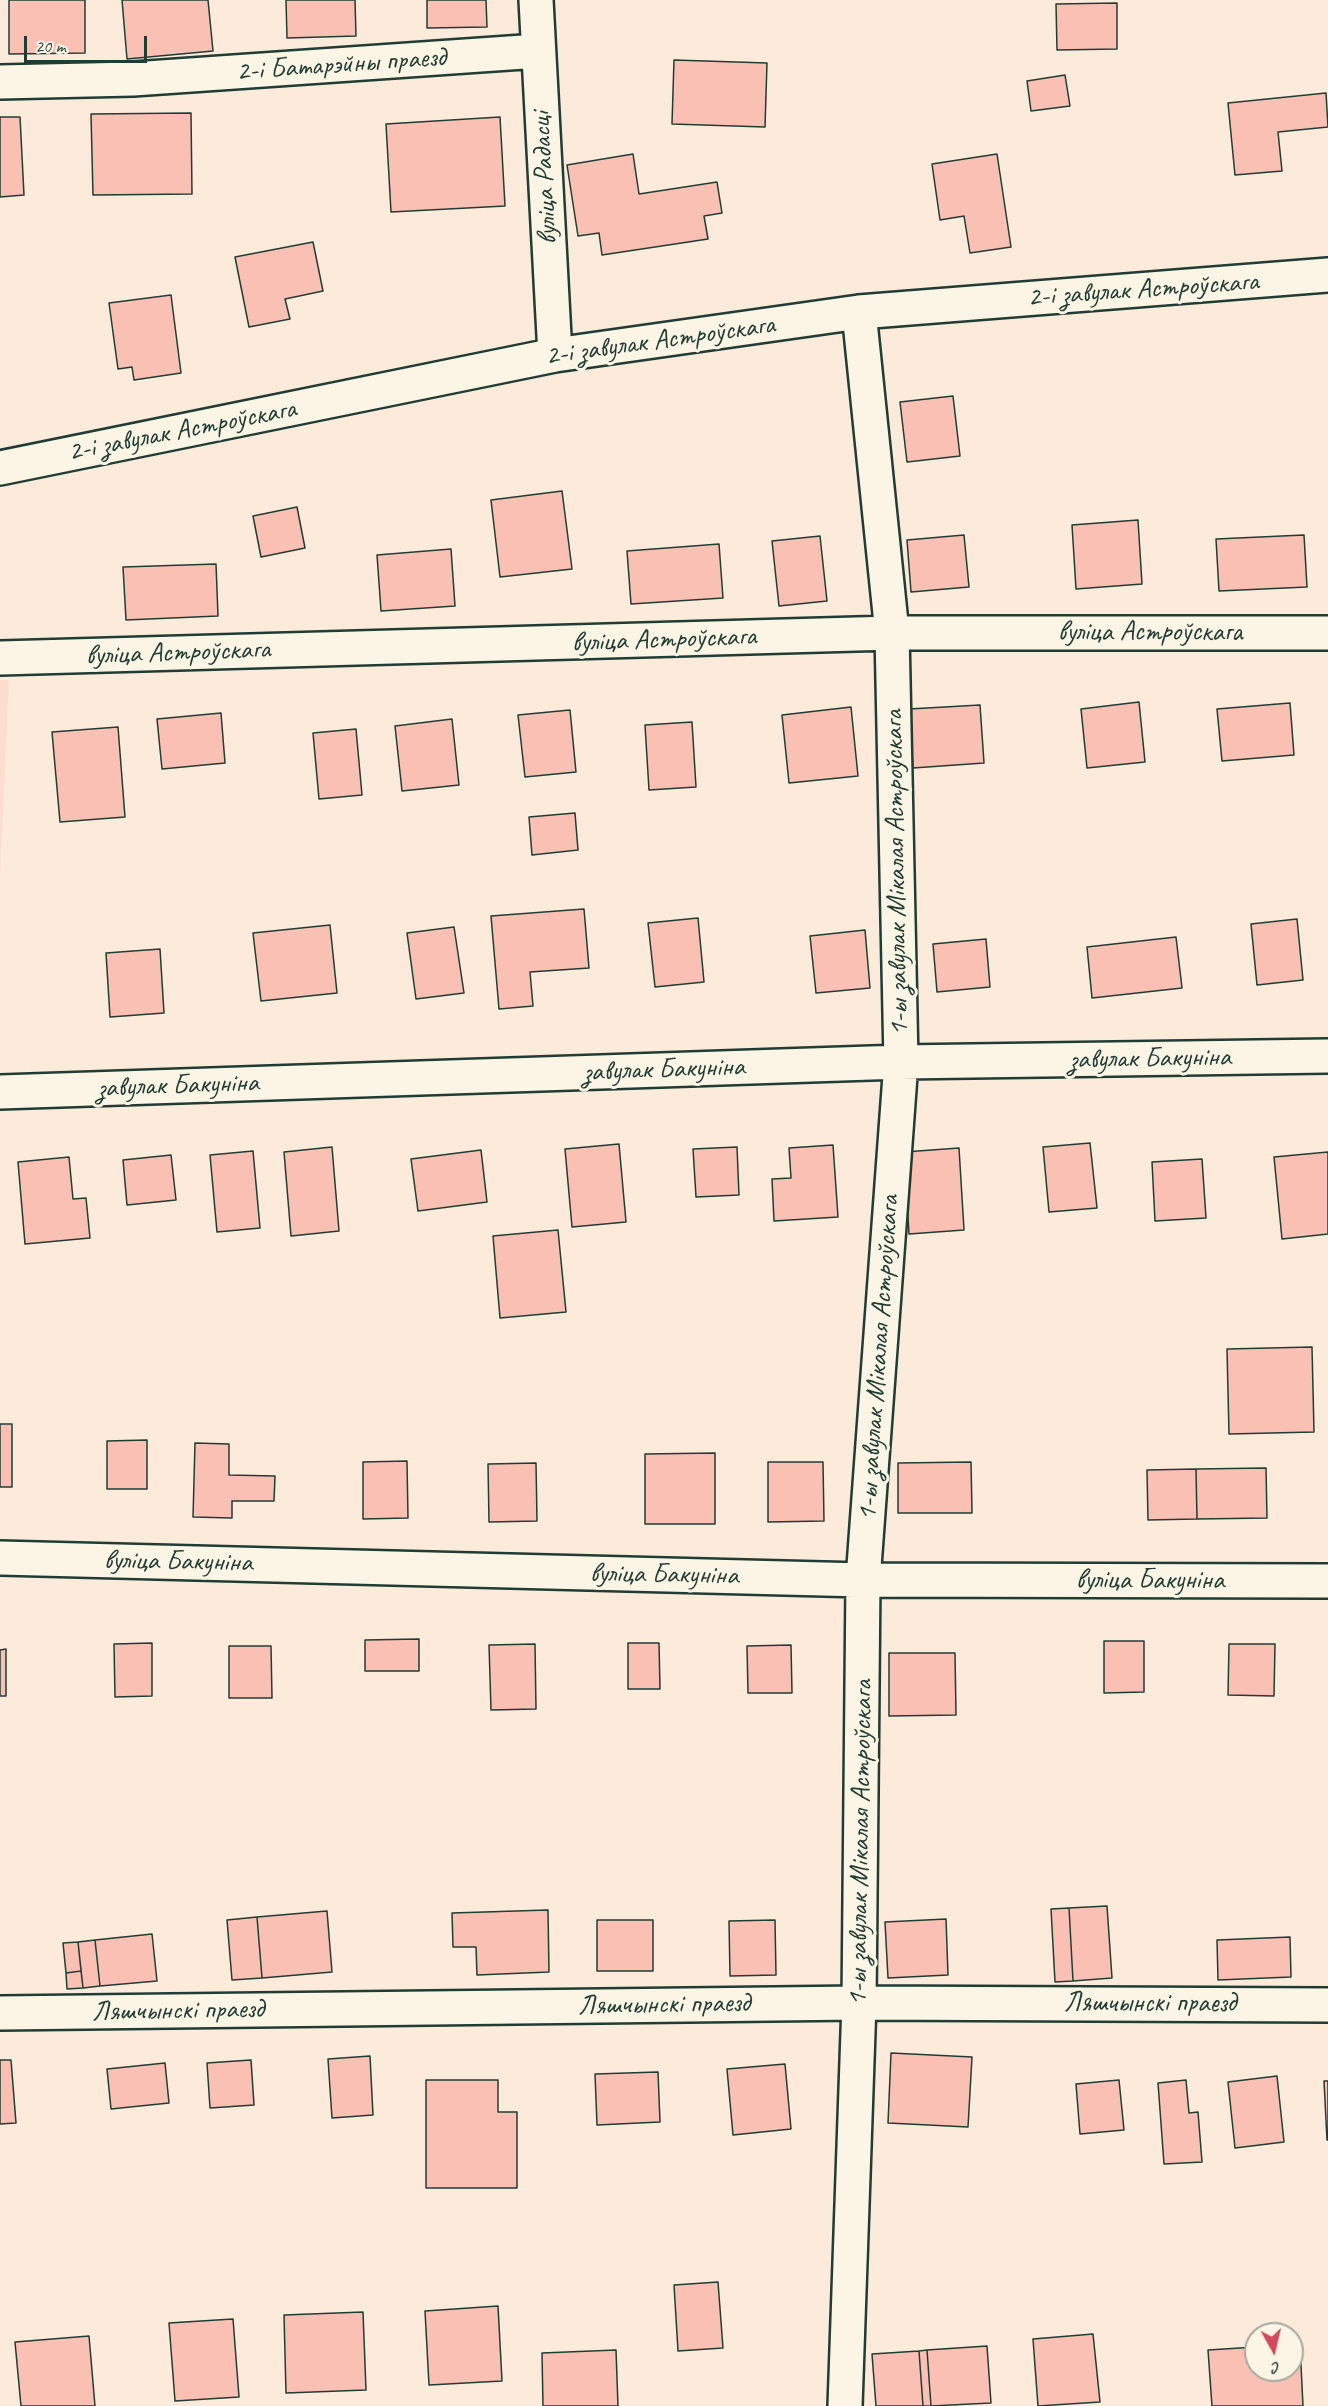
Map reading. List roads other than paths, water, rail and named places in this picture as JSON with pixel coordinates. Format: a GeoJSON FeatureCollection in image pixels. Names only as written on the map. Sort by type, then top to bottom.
{"type":"FeatureCollection","features":[{"type":"Feature","properties":{"kind":"street","name":"вуліца Радасці"},"geometry":{"type":"LineString","coordinates":[[536,0],[555,355]]}},
{"type":"Feature","properties":{"kind":"street","name":"2-і Батарэйны праезд"},"geometry":{"type":"LineString","coordinates":[[0,81],[133,79],[538,51]]}},
{"type":"Feature","properties":{"kind":"street","name":"2-і завулак Астроўскага"},"geometry":{"type":"LineString","coordinates":[[0,468],[555,355],[858,312],[1328,275]]}},
{"type":"Feature","properties":{"kind":"street","name":"1-ы завулак Мікалая Астроўскага"},"geometry":{"type":"LineString","coordinates":[[845,2406],[859,2002],[863,1580],[901,1062],[892,633],[858,312]]}},
{"type":"Feature","properties":{"kind":"street","name":"вуліца Астроўскага"},"geometry":{"type":"LineString","coordinates":[[0,658],[892,633],[1328,633]]}},
{"type":"Feature","properties":{"kind":"street","name":"завулак Бакуніна"},"geometry":{"type":"LineString","coordinates":[[0,1092],[901,1062],[1328,1056]]}},
{"type":"Feature","properties":{"kind":"street","name":"вуліца Бакуніна"},"geometry":{"type":"LineString","coordinates":[[0,1558],[863,1580],[1328,1581]]}},
{"type":"Feature","properties":{"kind":"street","name":"Ляшчынскі праезд"},"geometry":{"type":"LineString","coordinates":[[0,2013],[859,2002],[1328,2005]]}}]}
